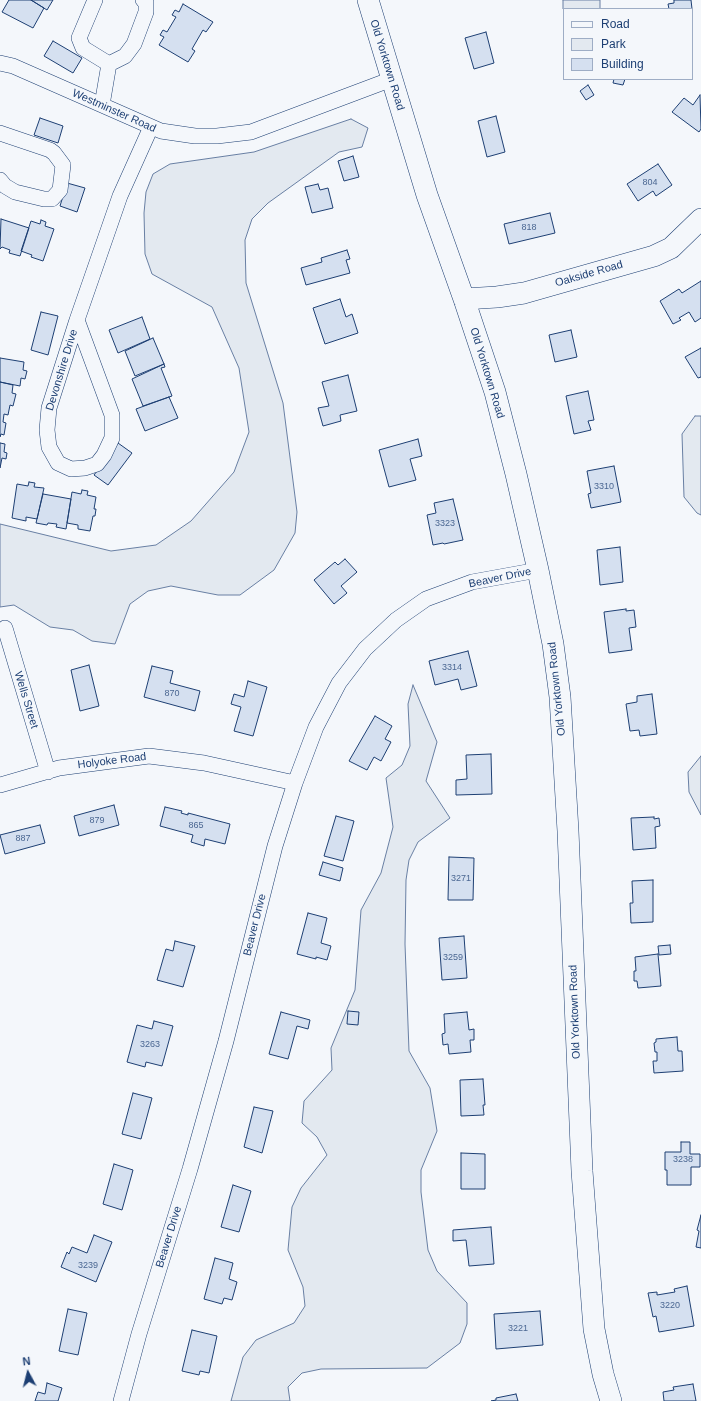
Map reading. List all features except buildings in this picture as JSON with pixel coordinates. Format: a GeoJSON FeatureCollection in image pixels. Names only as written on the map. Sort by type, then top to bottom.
{"type":"FeatureCollection","features":[{"type":"Feature","properties":{"kind":"main road","name":"Old Yorktown Road"},"geometry":{"type":"LineString","coordinates":[[368,0],[427,195],[495,392],[516,474],[553,644],[560,697],[568,831],[582,1171],[594,1330],[603,1374],[611,1401]]}},
{"type":"Feature","properties":{"kind":"main road","name":"Oakside Road"},"geometry":{"type":"LineString","coordinates":[[464,299],[497,297],[524,293],[654,256],[671,248],[701,219]]}},
{"type":"Feature","properties":{"kind":"street"},"geometry":{"type":"LineString","coordinates":[[95,0],[79,38],[83,48],[109,64]]}},
{"type":"Feature","properties":{"kind":"street"},"geometry":{"type":"LineString","coordinates":[[109,64],[125,56],[134,44],[146,12],[146,1],[143,0]]}},
{"type":"Feature","properties":{"kind":"street","name":"Westminster Road"},"geometry":{"type":"LineString","coordinates":[[0,63],[13,66],[161,132],[195,136],[217,136],[251,132],[392,79]]}},
{"type":"Feature","properties":{"kind":"street"},"geometry":{"type":"LineString","coordinates":[[102,106],[109,64]]}},
{"type":"Feature","properties":{"kind":"street","name":"Devonshire Drive"},"geometry":{"type":"LineString","coordinates":[[77,320],[112,415],[112,438],[104,455],[97,464],[86,468],[71,469],[58,463],[49,446],[47,430],[49,408],[77,320],[120,196],[151,127]]}},
{"type":"Feature","properties":{"kind":"street"},"geometry":{"type":"LineString","coordinates":[[0,133],[50,150],[63,165],[60,190],[52,199],[44,199],[16,192],[5,186],[0,180]]}},
{"type":"Feature","properties":{"kind":"street","name":"Beaver Drive"},"geometry":{"type":"LineString","coordinates":[[121,1401],[139,1334],[190,1169],[226,1041],[275,846],[295,783],[316,727],[339,683],[365,649],[396,620],[426,599],[472,582],[538,570]]}},
{"type":"Feature","properties":{"kind":"street","name":"Wells Street"},"geometry":{"type":"LineString","coordinates":[[5,628],[48,772]]}},
{"type":"Feature","properties":{"kind":"street","name":"Holyoke Road"},"geometry":{"type":"LineString","coordinates":[[0,785],[59,768],[149,756],[204,763],[295,783]]}},
{"type":"Feature","properties":{"kind":"green space"},"geometry":{"type":"Polygon","coordinates":[[[563,0],[600,0],[600,8],[563,8],[563,0]]]}},
{"type":"Feature","properties":{"kind":"green space"},"geometry":{"type":"Polygon","coordinates":[[[351,119],[368,128],[362,147],[339,152],[268,203],[252,219],[245,240],[246,283],[283,403],[297,512],[295,533],[274,570],[240,595],[218,595],[171,586],[148,591],[130,604],[115,644],[92,641],[73,630],[50,627],[14,605],[0,607],[0,524],[111,551],[156,545],[191,521],[234,472],[249,432],[239,368],[212,307],[152,274],[145,254],[144,213],[146,192],[153,174],[170,164],[254,152],[351,119]]]}},
{"type":"Feature","properties":{"kind":"green space"},"geometry":{"type":"Polygon","coordinates":[[[695,416],[701,416],[701,515],[697,513],[684,497],[682,434],[695,416]]]}},
{"type":"Feature","properties":{"kind":"green space"},"geometry":{"type":"Polygon","coordinates":[[[413,685],[437,742],[426,781],[450,818],[418,842],[409,860],[406,880],[405,944],[409,1051],[430,1088],[437,1131],[421,1170],[421,1192],[428,1250],[437,1271],[467,1303],[467,1324],[460,1343],[427,1368],[321,1369],[302,1373],[288,1387],[290,1401],[231,1401],[243,1357],[256,1340],[294,1323],[305,1306],[303,1287],[288,1250],[292,1207],[301,1188],[327,1155],[317,1137],[302,1123],[304,1101],[332,1070],[331,1048],[355,990],[361,910],[381,873],[393,827],[386,778],[402,765],[410,746],[408,704],[413,685]]]}},
{"type":"Feature","properties":{"kind":"green space"},"geometry":{"type":"Polygon","coordinates":[[[701,756],[701,815],[689,792],[688,772],[701,756]]]}}]}
